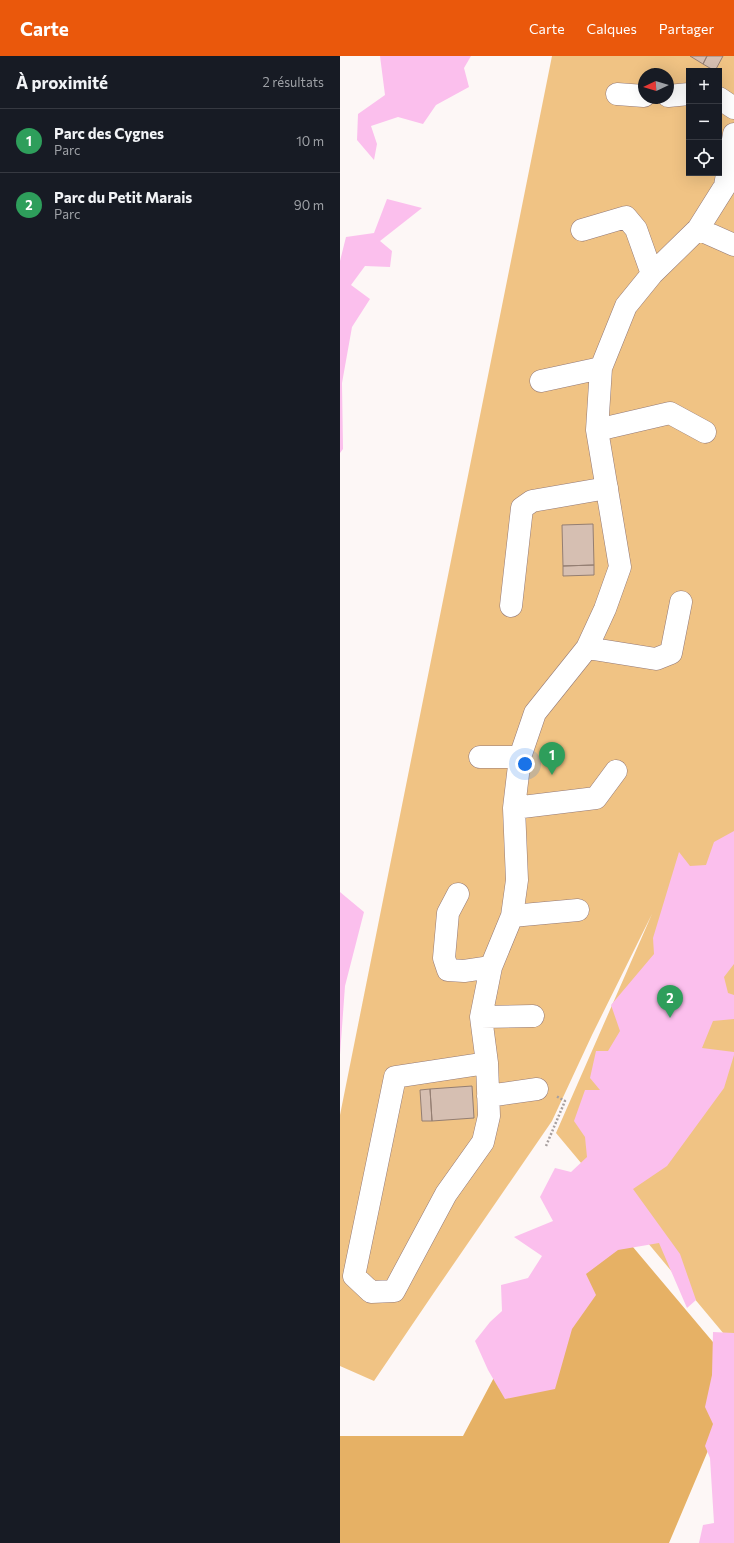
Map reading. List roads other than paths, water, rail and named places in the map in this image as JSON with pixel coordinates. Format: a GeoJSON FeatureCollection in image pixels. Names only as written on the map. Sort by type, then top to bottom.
{"type":"FeatureCollection","features":[{"type":"Feature","properties":{"kind":"lane"},"geometry":{"type":"LineString","coordinates":[[617,94],[638,96]]}},
{"type":"Feature","properties":{"kind":"lane"},"geometry":{"type":"LineString","coordinates":[[674,95],[686,94]]}},
{"type":"Feature","properties":{"kind":"lane"},"geometry":{"type":"LineString","coordinates":[[722,100],[734,108]]}},
{"type":"Feature","properties":{"kind":"lane"},"geometry":{"type":"LineString","coordinates":[[487,1063],[395,1077],[354,1276],[371,1292],[394,1291],[446,1194],[484,1142],[490,1116],[487,1063],[481,1017],[491,967],[512,916],[517,880],[514,808],[520,757],[535,712],[587,648],[605,609],[620,567],[597,430],[601,368],[626,306],[652,274],[698,229],[725,186],[734,134]]}},
{"type":"Feature","properties":{"kind":"lane"},"geometry":{"type":"LineString","coordinates":[[582,230],[626,217],[636,229],[652,274]]}},
{"type":"Feature","properties":{"kind":"lane"},"geometry":{"type":"LineString","coordinates":[[698,229],[734,245]]}},
{"type":"Feature","properties":{"kind":"lane"},"geometry":{"type":"LineString","coordinates":[[541,381],[601,368]]}},
{"type":"Feature","properties":{"kind":"lane"},"geometry":{"type":"LineString","coordinates":[[597,430],[670,413],[705,432]]}},
{"type":"Feature","properties":{"kind":"lane"},"geometry":{"type":"LineString","coordinates":[[511,606],[522,508],[532,501],[607,488]]}},
{"type":"Feature","properties":{"kind":"lane"},"geometry":{"type":"LineString","coordinates":[[587,648],[656,659],[671,653],[681,602]]}},
{"type":"Feature","properties":{"kind":"lane"},"geometry":{"type":"LineString","coordinates":[[480,757],[520,757]]}},
{"type":"Feature","properties":{"kind":"lane"},"geometry":{"type":"LineString","coordinates":[[514,808],[596,798],[616,771]]}},
{"type":"Feature","properties":{"kind":"lane"},"geometry":{"type":"LineString","coordinates":[[458,894],[448,913],[444,958],[448,970],[464,971],[491,967]]}},
{"type":"Feature","properties":{"kind":"lane"},"geometry":{"type":"LineString","coordinates":[[512,916],[578,910]]}},
{"type":"Feature","properties":{"kind":"lane"},"geometry":{"type":"LineString","coordinates":[[481,1017],[533,1016]]}},
{"type":"Feature","properties":{"kind":"lane"},"geometry":{"type":"LineString","coordinates":[[488,1096],[537,1089]]}},
{"type":"Feature","properties":{"kind":"place","name":"Parc des Cygnes"},"geometry":{"type":"Point","coordinates":[552,775]}},
{"type":"Feature","properties":{"kind":"place","name":"Parc du Petit Marais"},"geometry":{"type":"Point","coordinates":[670,1018]}}]}
